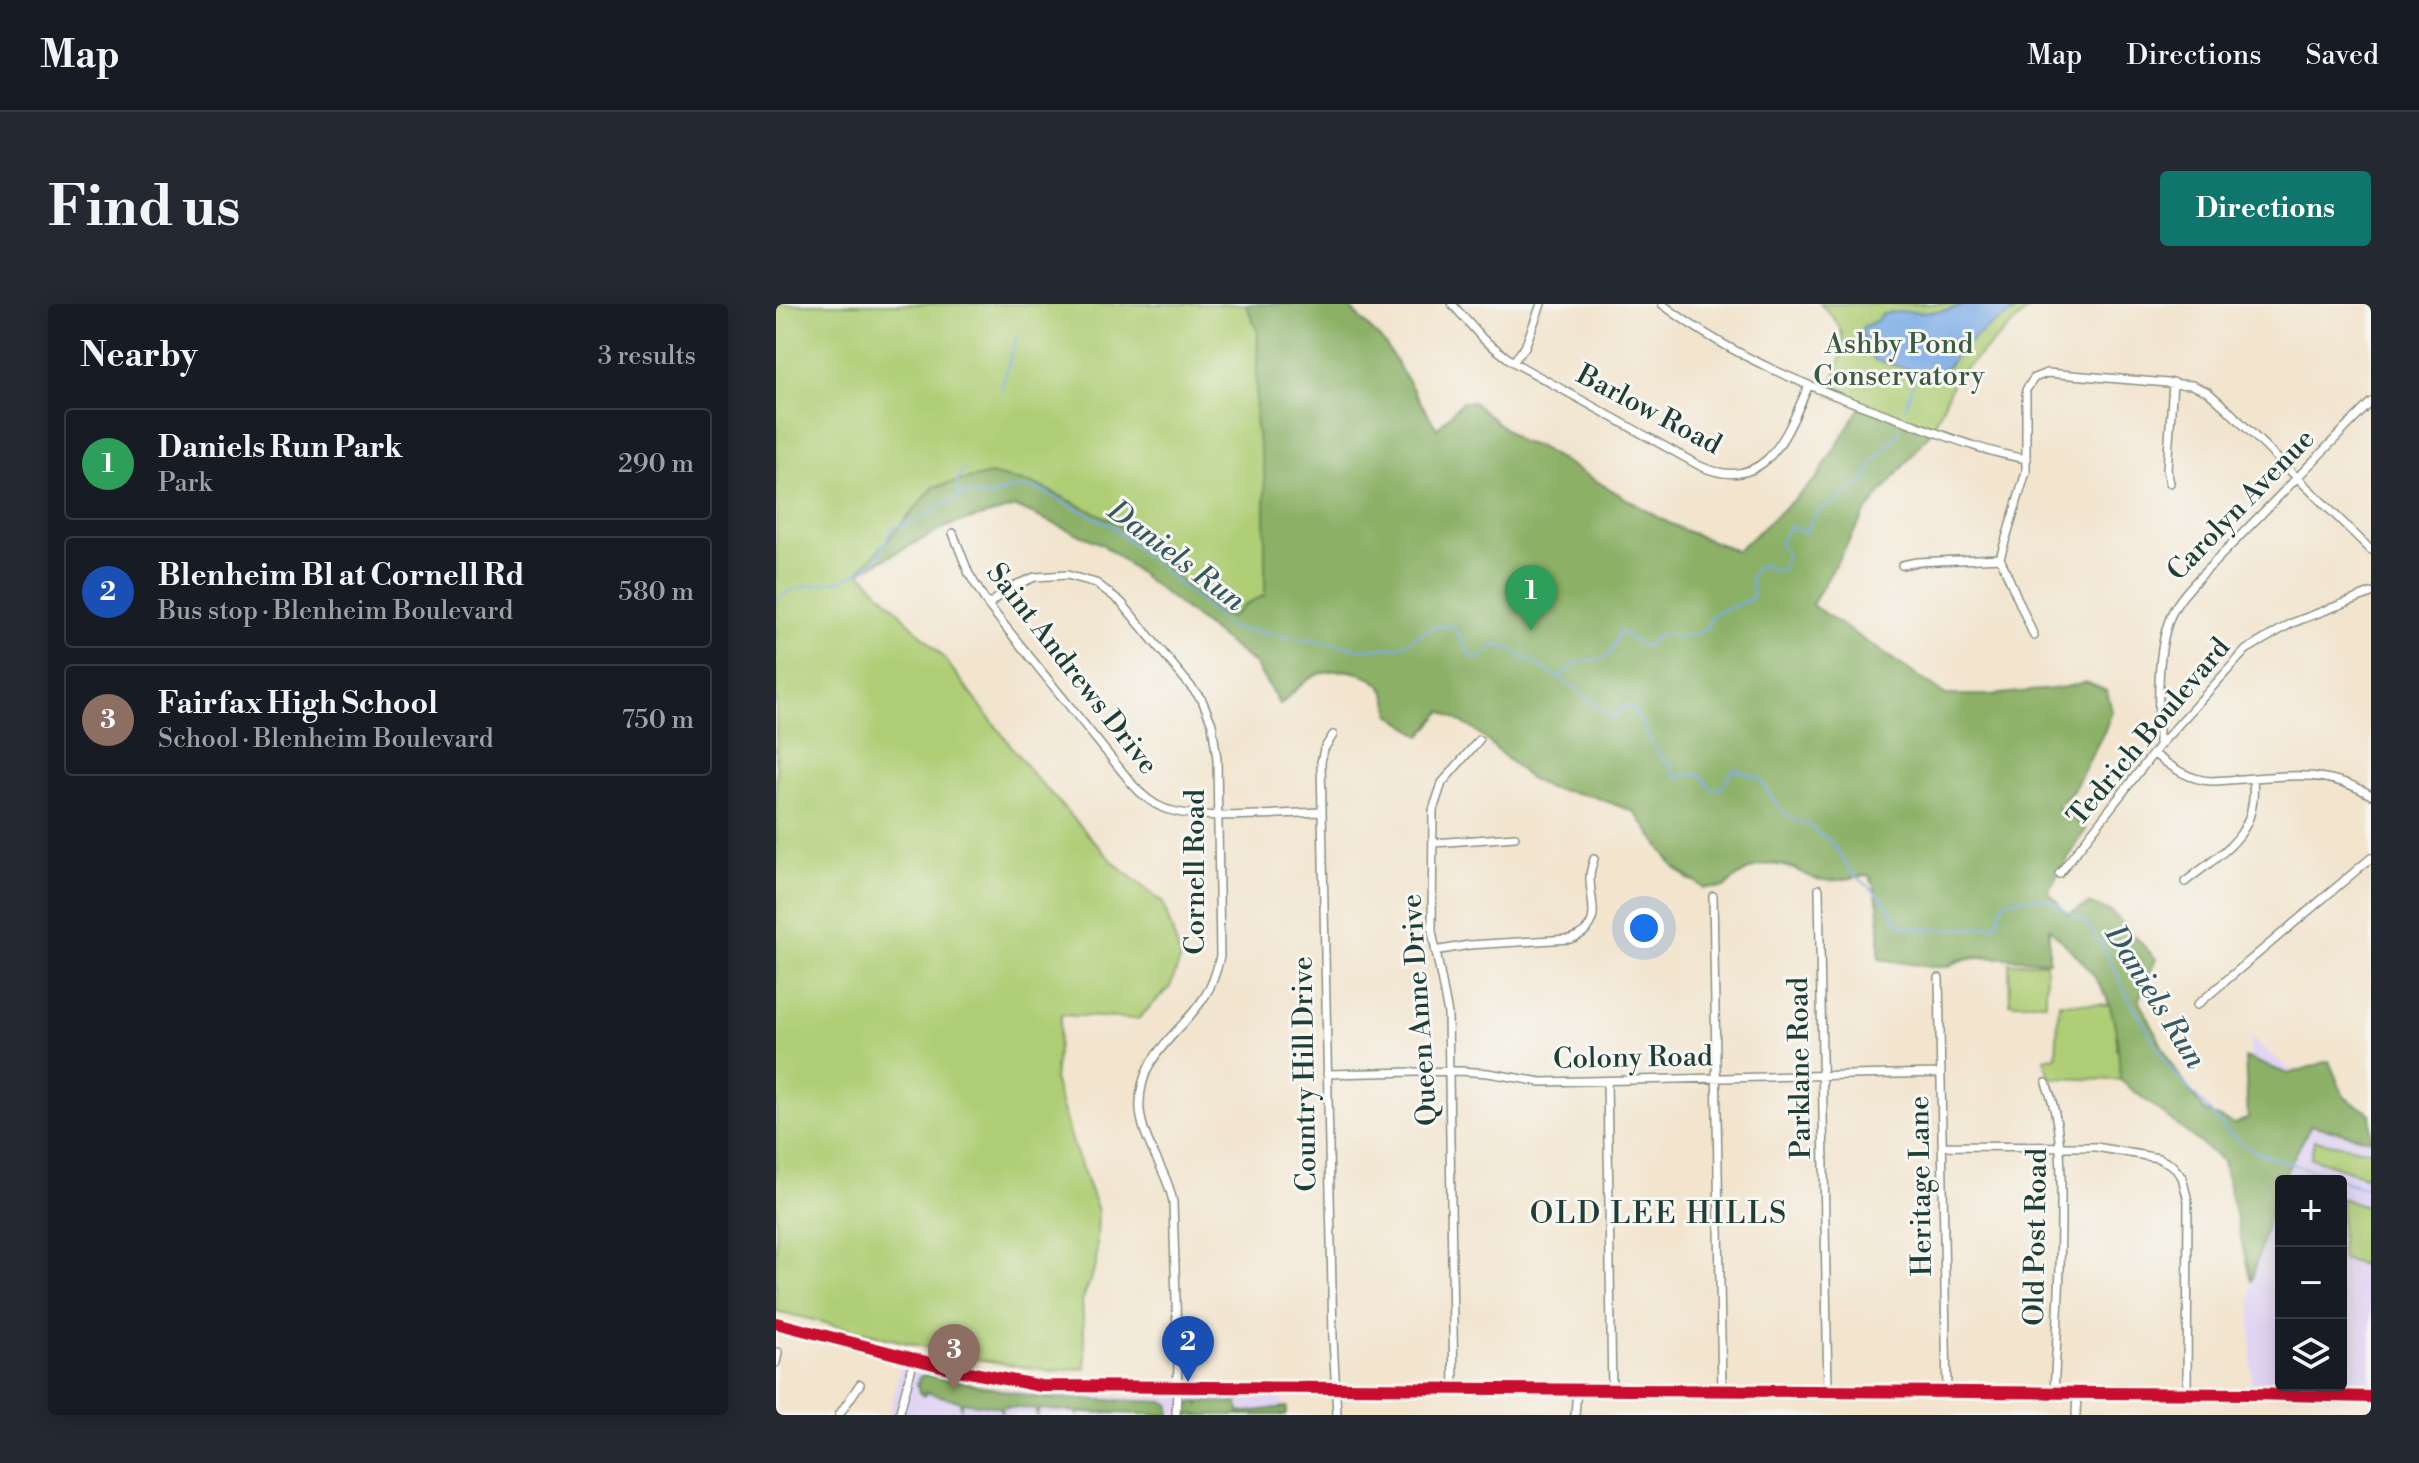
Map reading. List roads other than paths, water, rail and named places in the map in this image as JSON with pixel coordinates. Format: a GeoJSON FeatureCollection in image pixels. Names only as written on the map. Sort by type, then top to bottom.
{"type":"FeatureCollection","features":[{"type":"Feature","properties":{"kind":"main road"},"geometry":{"type":"LineString","coordinates":[[776,1323],[914,1359],[1041,1386],[2371,1397]]}},
{"type":"Feature","properties":{"kind":"street","name":"Barlow Road"},"geometry":{"type":"LineString","coordinates":[[1452,304],[1483,339],[1513,362],[1700,466],[1723,473],[1750,470],[1772,457],[1790,428],[1808,387]]}},
{"type":"Feature","properties":{"kind":"street"},"geometry":{"type":"LineString","coordinates":[[1513,362],[1525,347],[1541,304]]}},
{"type":"Feature","properties":{"kind":"street"},"geometry":{"type":"LineString","coordinates":[[1662,304],[1715,339],[1808,387],[1932,431],[2027,459]]}},
{"type":"Feature","properties":{"kind":"street"},"geometry":{"type":"LineString","coordinates":[[2034,636],[2000,558],[2021,491],[2027,459],[2025,396],[2034,378],[2047,373],[2173,382],[2192,385],[2213,396],[2371,550]]}},
{"type":"Feature","properties":{"kind":"street"},"geometry":{"type":"LineString","coordinates":[[2170,483],[2167,470],[2173,382]]}},
{"type":"Feature","properties":{"kind":"street","name":"Carolyn Avenue"},"geometry":{"type":"LineString","coordinates":[[2159,746],[2163,653],[2174,609],[2196,581],[2371,402]]}},
{"type":"Feature","properties":{"kind":"street","name":"Saint Andrews Drive"},"geometry":{"type":"LineString","coordinates":[[953,533],[969,574],[988,605],[1140,793],[1170,810],[1193,815],[1321,812]]}},
{"type":"Feature","properties":{"kind":"street"},"geometry":{"type":"LineString","coordinates":[[1902,565],[2000,558]]}},
{"type":"Feature","properties":{"kind":"street","name":"Cornell Road"},"geometry":{"type":"LineString","coordinates":[[988,605],[1013,586],[1045,575],[1086,579],[1113,595],[1195,690],[1208,711],[1215,739],[1220,942],[1217,970],[1203,999],[1155,1054],[1144,1078],[1140,1100],[1144,1133],[1168,1183],[1173,1202],[1176,1415]]}},
{"type":"Feature","properties":{"kind":"street","name":"Tedrich Boulevard"},"geometry":{"type":"LineString","coordinates":[[2059,874],[2159,746],[2233,663],[2261,639],[2292,623],[2371,593]]}},
{"type":"Feature","properties":{"kind":"street","name":"Country Hill Drive"},"geometry":{"type":"LineString","coordinates":[[1333,735],[1324,749],[1321,762],[1321,812],[1337,1415]]}},
{"type":"Feature","properties":{"kind":"street","name":"Queen Anne Drive"},"geometry":{"type":"LineString","coordinates":[[1454,1389],[1447,1003],[1432,923],[1433,810],[1438,791],[1447,776],[1479,740]]}},
{"type":"Feature","properties":{"kind":"street"},"geometry":{"type":"LineString","coordinates":[[2154,754],[2179,772],[2197,780],[2317,775],[2344,781],[2371,795]]}},
{"type":"Feature","properties":{"kind":"street"},"geometry":{"type":"LineString","coordinates":[[2185,882],[2245,831],[2254,809],[2253,779]]}},
{"type":"Feature","properties":{"kind":"street"},"geometry":{"type":"LineString","coordinates":[[1434,843],[1515,837]]}},
{"type":"Feature","properties":{"kind":"street"},"geometry":{"type":"LineString","coordinates":[[2197,1005],[2371,858]]}},
{"type":"Feature","properties":{"kind":"street"},"geometry":{"type":"LineString","coordinates":[[1435,951],[1469,945],[1570,939],[1580,935],[1590,925],[1594,914],[1590,874],[1594,859]]}},
{"type":"Feature","properties":{"kind":"street","name":"Parklane Road"},"geometry":{"type":"LineString","coordinates":[[1819,889],[1828,1391]]}},
{"type":"Feature","properties":{"kind":"street"},"geometry":{"type":"LineString","coordinates":[[1713,896],[1722,1391]]}},
{"type":"Feature","properties":{"kind":"street","name":"Heritage Lane"},"geometry":{"type":"LineString","coordinates":[[1939,978],[1947,1392]]}},
{"type":"Feature","properties":{"kind":"street","name":"Colony Road"},"geometry":{"type":"LineString","coordinates":[[1327,1074],[1488,1073],[1541,1082],[1941,1073]]}},
{"type":"Feature","properties":{"kind":"street"},"geometry":{"type":"LineString","coordinates":[[1607,1081],[1612,1391]]}},
{"type":"Feature","properties":{"kind":"street","name":"Old Post Road"},"geometry":{"type":"LineString","coordinates":[[2046,1083],[2059,1127],[2061,1147],[2061,1271],[2054,1393]]}},
{"type":"Feature","properties":{"kind":"street"},"geometry":{"type":"LineString","coordinates":[[1942,1146],[2109,1148],[2158,1158],[2172,1165],[2182,1177],[2188,1201],[2187,1395]]}},
{"type":"Feature","properties":{"kind":"street"},"geometry":{"type":"LineString","coordinates":[[776,1363],[778,1352]]}},
{"type":"Feature","properties":{"kind":"street"},"geometry":{"type":"LineString","coordinates":[[899,1415],[914,1359]]}},
{"type":"Feature","properties":{"kind":"street"},"geometry":{"type":"LineString","coordinates":[[839,1415],[860,1384]]}},
{"type":"Feature","properties":{"kind":"street"},"geometry":{"type":"LineString","coordinates":[[1575,1415],[1577,1390]]}},
{"type":"Feature","properties":{"kind":"street"},"geometry":{"type":"LineString","coordinates":[[2076,1415],[2077,1394]]}},
{"type":"Feature","properties":{"kind":"water"},"geometry":{"type":"Polygon","coordinates":[[[1964,304],[2020,304],[2019,309],[1988,327],[1935,375],[1927,377],[1917,371],[1874,360],[1861,332],[1863,327],[1878,320],[1881,315],[1943,311],[1964,304]]]}},
{"type":"Feature","properties":{"kind":"waterway"},"geometry":{"type":"LineString","coordinates":[[1001,389],[1017,336]]}},
{"type":"Feature","properties":{"kind":"waterway"},"geometry":{"type":"LineString","coordinates":[[1905,408],[1917,370]]}},
{"type":"Feature","properties":{"kind":"waterway"},"geometry":{"type":"LineString","coordinates":[[1560,677],[1578,662],[1600,660],[1611,653],[1619,631],[1644,647],[1653,638],[1667,633],[1676,638],[1705,631],[1713,615],[1753,598],[1751,578],[1755,569],[1765,565],[1773,571],[1782,570],[1787,555],[1779,542],[1790,526],[1805,533],[1815,514],[1865,482],[1874,461],[1896,438],[1900,429]]}},
{"type":"Feature","properties":{"kind":"waterway"},"geometry":{"type":"LineString","coordinates":[[960,494],[958,480],[965,468]]}},
{"type":"Feature","properties":{"kind":"waterway","name":"Daniels Run"},"geometry":{"type":"LineString","coordinates":[[776,600],[793,589],[842,580],[859,572],[875,562],[892,528],[917,520],[965,493],[989,497],[1012,488],[1039,489],[1110,525],[1231,628],[1364,649],[1399,647],[1434,627],[1453,626],[1472,658],[1478,659],[1493,646],[1507,647],[1582,692],[1612,719],[1628,706],[1635,712],[1658,753],[1672,765],[1673,774],[1680,778],[1686,774],[1701,775],[1710,788],[1720,790],[1734,769],[1760,778],[1774,801],[1787,814],[1829,839],[1852,872],[1883,899],[1900,925],[1948,930],[1996,925],[2004,901],[2026,898],[2050,900],[2086,924],[2103,946],[2124,990],[2169,1067],[2229,1133],[2250,1149],[2371,1190]]}},
{"type":"Feature","properties":{"kind":"place","name":"Daniels Run Park"},"geometry":{"type":"Point","coordinates":[1531,631]}},
{"type":"Feature","properties":{"kind":"place","name":"Blenheim Bl at Cornell Rd"},"geometry":{"type":"Point","coordinates":[1188,1382]}},
{"type":"Feature","properties":{"kind":"place","name":"Fairfax High School"},"geometry":{"type":"Point","coordinates":[954,1390]}},
{"type":"Feature","properties":{"kind":"district","name":"OLD LEE HILLS"},"geometry":{"type":"Point","coordinates":[1659,1214]}},
{"type":"Feature","properties":{"kind":"park label","name":"Ashby Pond Conservatory"},"geometry":{"type":"Point","coordinates":[1899,360]}}]}
